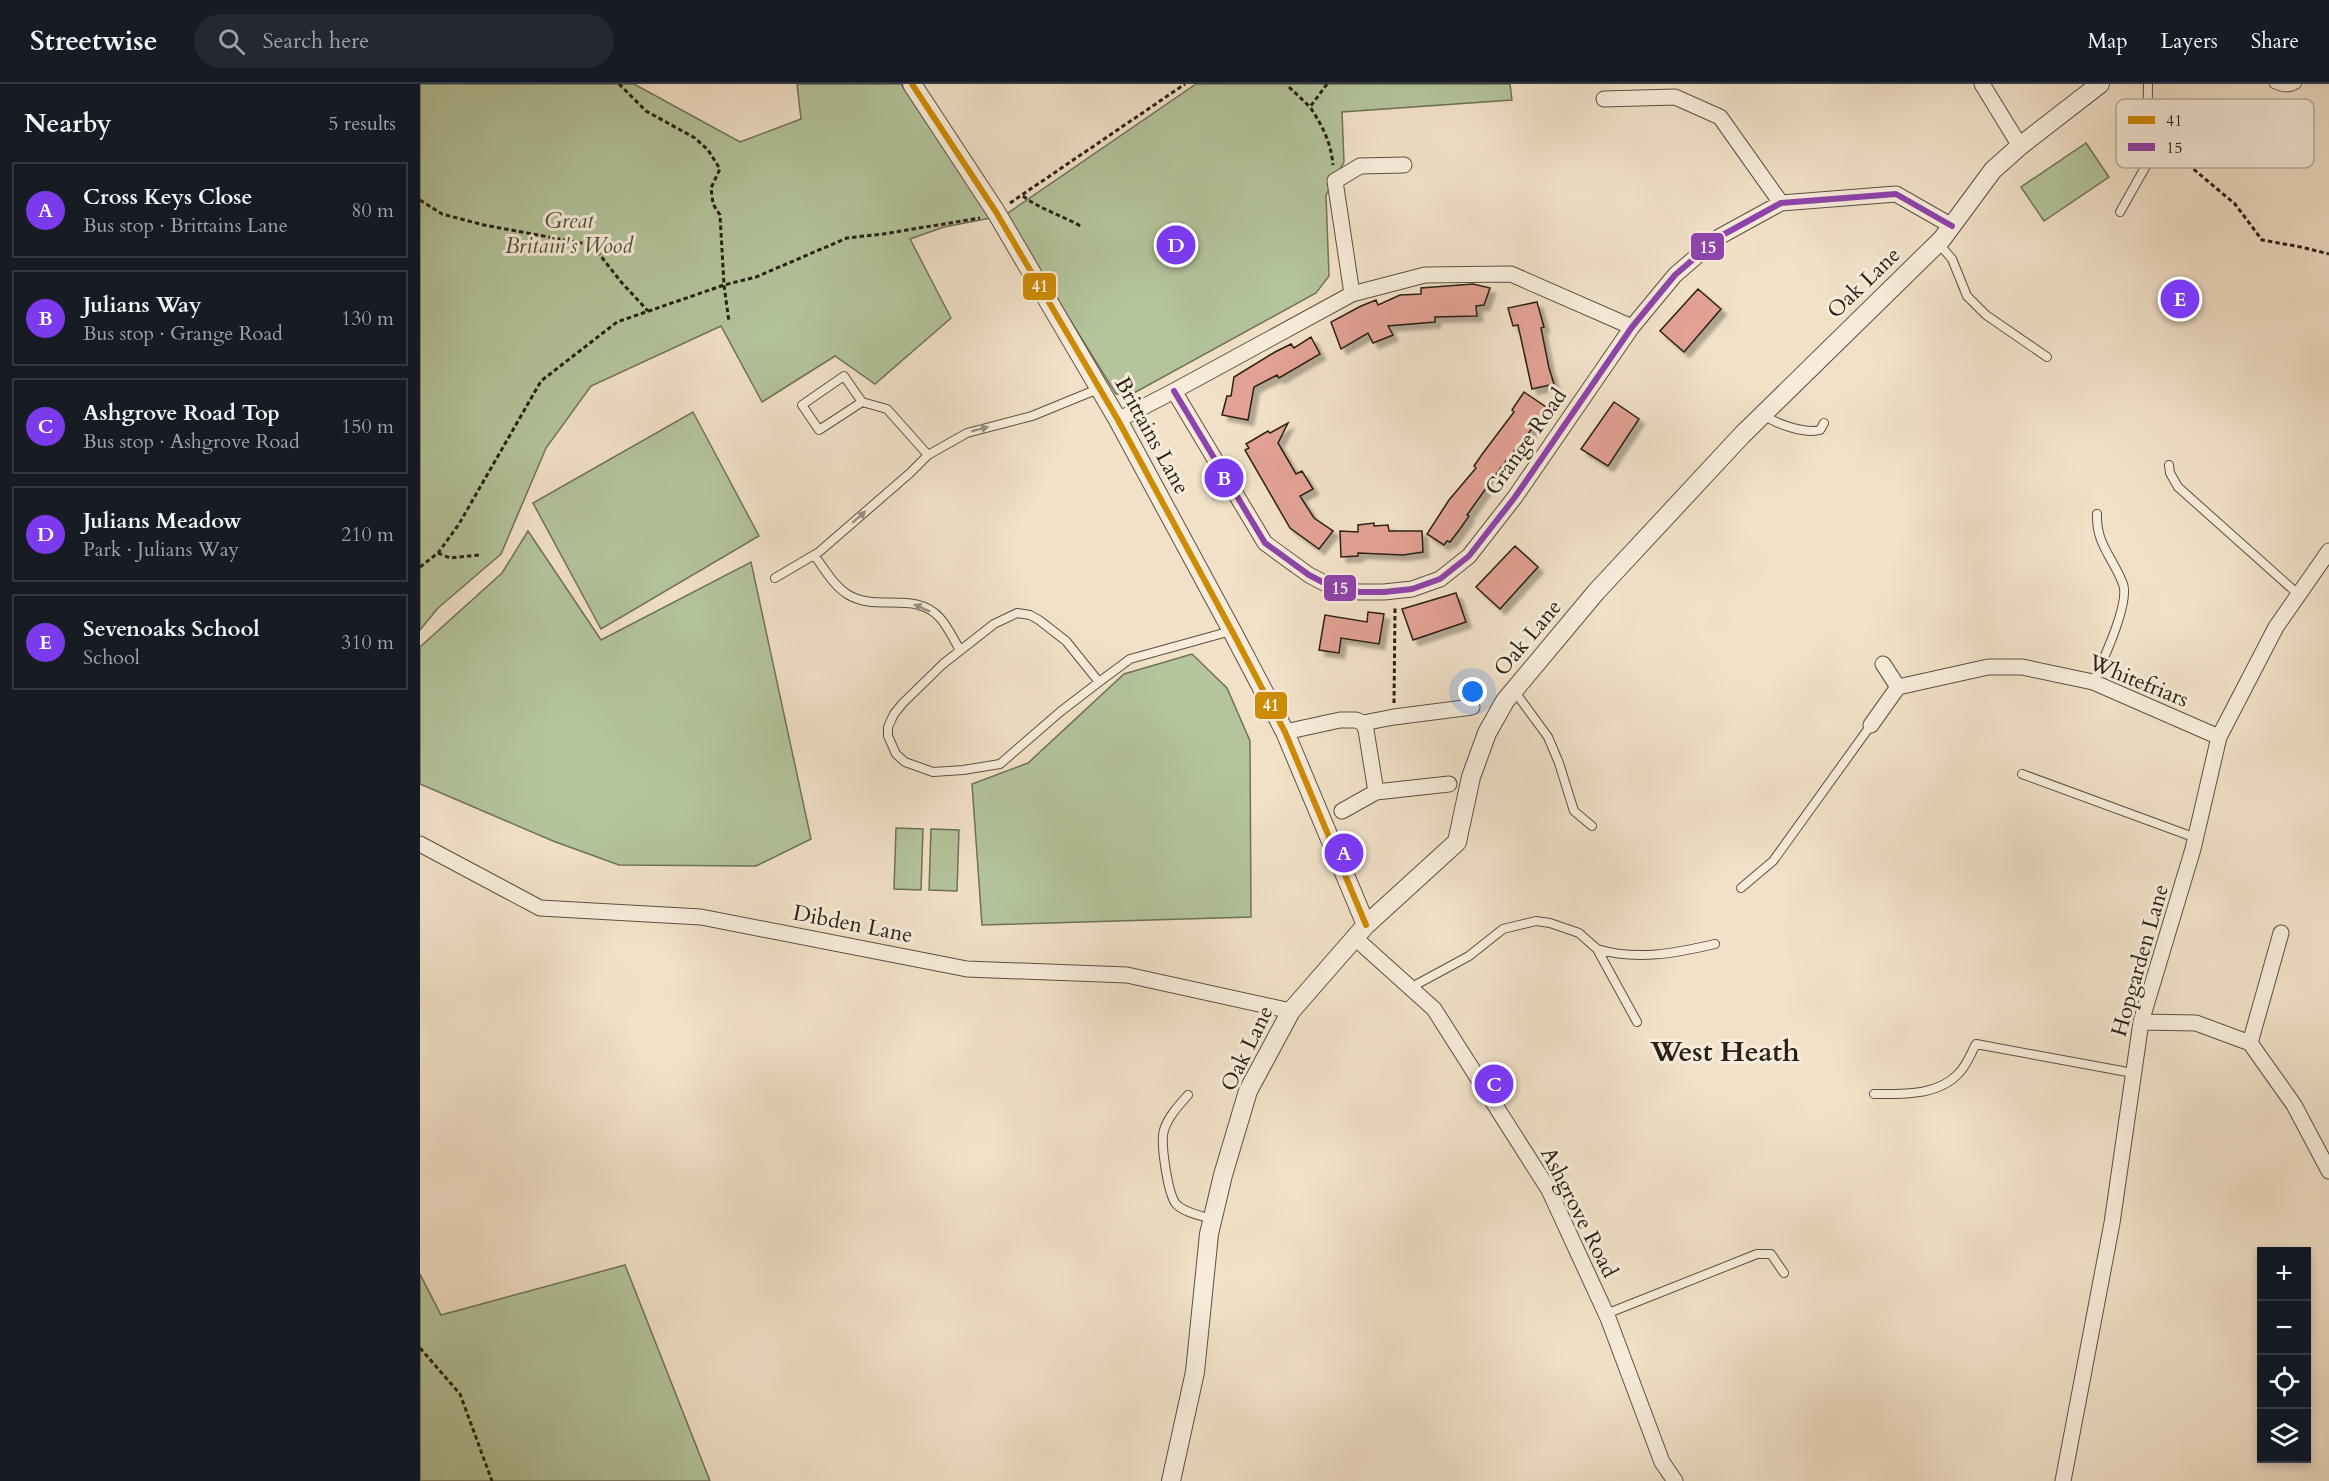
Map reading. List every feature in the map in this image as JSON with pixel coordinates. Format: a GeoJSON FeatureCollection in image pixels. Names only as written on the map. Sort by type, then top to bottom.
{"type":"FeatureCollection","features":[{"type":"Feature","properties":{"kind":"street","name":"Brittains Lane"},"geometry":{"type":"LineString","coordinates":[[912,84],[996,212],[1100,389],[1233,631],[1285,732],[1360,931]]}},
{"type":"Feature","properties":{"kind":"street"},"geometry":{"type":"LineString","coordinates":[[1982,84],[2020,146]]}},
{"type":"Feature","properties":{"kind":"street","name":"Oak Lane"},"geometry":{"type":"LineString","coordinates":[[1171,1481],[1195,1372],[1209,1234],[1223,1175],[1248,1091],[1291,1011],[1360,931],[1457,843],[1472,777],[1483,744],[1505,701],[1596,592],[1763,414],[1938,243],[1993,170],[2100,84]]}},
{"type":"Feature","properties":{"kind":"street"},"geometry":{"type":"LineString","coordinates":[[1604,99],[1675,97],[1720,117],[1781,203]]}},
{"type":"Feature","properties":{"kind":"street"},"geometry":{"type":"LineString","coordinates":[[1352,294],[1335,182],[1360,166],[1404,165]]}},
{"type":"Feature","properties":{"kind":"street","name":"Grange Road"},"geometry":{"type":"LineString","coordinates":[[1174,391],[1265,543],[1309,575],[1330,586],[1359,592],[1412,589],[1440,579],[1469,556],[1515,497],[1632,327],[1675,275],[1719,237],[1781,203],[1896,194],[1952,226]]}},
{"type":"Feature","properties":{"kind":"street"},"geometry":{"type":"LineString","coordinates":[[1118,420],[1352,294],[1425,275],[1511,274],[1632,327]]}},
{"type":"Feature","properties":{"kind":"street","name":"Hopgarden Lane"},"geometry":{"type":"LineString","coordinates":[[2063,1481],[2112,1222],[2141,1022],[2196,838],[2219,737],[2276,627],[2329,551]]}},
{"type":"Feature","properties":{"kind":"street"},"geometry":{"type":"LineString","coordinates":[[1871,725],[1898,687],[1883,664]]}},
{"type":"Feature","properties":{"kind":"street","name":"Whitefriars"},"geometry":{"type":"LineString","coordinates":[[1898,687],[1988,667],[2022,667],[2092,682],[2219,737]]}},
{"type":"Feature","properties":{"kind":"street"},"geometry":{"type":"LineString","coordinates":[[1285,732],[1340,720],[1356,720],[1363,723],[1472,707]]}},
{"type":"Feature","properties":{"kind":"street"},"geometry":{"type":"LineString","coordinates":[[1363,723],[1376,792]]}},
{"type":"Feature","properties":{"kind":"street"},"geometry":{"type":"LineString","coordinates":[[1342,811],[1376,792],[1449,784]]}},
{"type":"Feature","properties":{"kind":"street","name":"Dibden Lane"},"geometry":{"type":"LineString","coordinates":[[420,844],[540,908],[701,917],[967,969],[1127,975],[1291,1011]]}},
{"type":"Feature","properties":{"kind":"street","name":"Ashgrove Road"},"geometry":{"type":"LineString","coordinates":[[1360,931],[1410,988],[1434,1009],[1549,1190],[1606,1314],[1662,1461],[1675,1481]]}},
{"type":"Feature","properties":{"kind":"street"},"geometry":{"type":"LineString","coordinates":[[2250,1043],[2281,933]]}},
{"type":"Feature","properties":{"kind":"street"},"geometry":{"type":"LineString","coordinates":[[2141,1022],[2196,1023],[2250,1043],[2294,1105],[2329,1172]]}},
{"type":"Feature","properties":{"kind":"lane"},"geometry":{"type":"LineString","coordinates":[[2274,84],[2291,88],[2297,84]]}},
{"type":"Feature","properties":{"kind":"lane"},"geometry":{"type":"LineString","coordinates":[[2120,212],[2146,168]]}},
{"type":"Feature","properties":{"kind":"lane"},"geometry":{"type":"LineString","coordinates":[[1938,243],[1952,259],[1966,296],[1986,315],[2047,357]]}},
{"type":"Feature","properties":{"kind":"lane"},"geometry":{"type":"LineString","coordinates":[[862,402],[819,430],[802,405],[844,376],[862,402],[887,409],[928,455]]}},
{"type":"Feature","properties":{"kind":"lane"},"geometry":{"type":"LineString","coordinates":[[775,579],[814,555],[928,455],[967,432],[1032,416],[1100,389]]}},
{"type":"Feature","properties":{"kind":"lane"},"geometry":{"type":"LineString","coordinates":[[1763,414],[1775,421],[1810,432],[1820,430],[1824,423]]}},
{"type":"Feature","properties":{"kind":"lane"},"geometry":{"type":"LineString","coordinates":[[2169,465],[2170,473],[2178,487],[2299,594]]}},
{"type":"Feature","properties":{"kind":"lane"},"geometry":{"type":"LineString","coordinates":[[2092,682],[2106,657],[2118,620],[2124,586],[2100,542],[2097,514]]}},
{"type":"Feature","properties":{"kind":"lane"},"geometry":{"type":"LineString","coordinates":[[814,555],[838,586],[849,595],[862,600],[918,604],[928,609],[940,617],[960,650]]}},
{"type":"Feature","properties":{"kind":"lane"},"geometry":{"type":"LineString","coordinates":[[1099,682],[1065,641],[1030,615],[1017,614],[994,624],[943,664],[894,714],[888,727],[888,736],[896,754],[905,762],[933,771],[963,770],[1000,764],[1060,712],[1130,659],[1233,631]]}},
{"type":"Feature","properties":{"kind":"lane"},"geometry":{"type":"LineString","coordinates":[[1514,691],[1548,737],[1574,811],[1592,826]]}},
{"type":"Feature","properties":{"kind":"lane"},"geometry":{"type":"LineString","coordinates":[[1741,888],[1773,861],[1871,725]]}},
{"type":"Feature","properties":{"kind":"lane"},"geometry":{"type":"LineString","coordinates":[[2022,774],[2196,838]]}},
{"type":"Feature","properties":{"kind":"lane"},"geometry":{"type":"LineString","coordinates":[[1410,988],[1469,956],[1503,928],[1536,921],[1550,923],[1579,933],[1597,949],[1637,1022]]}},
{"type":"Feature","properties":{"kind":"lane"},"geometry":{"type":"LineString","coordinates":[[1597,949],[1611,953],[1644,956],[1681,952],[1715,944]]}},
{"type":"Feature","properties":{"kind":"lane"},"geometry":{"type":"LineString","coordinates":[[1874,1094],[1910,1095],[1939,1087],[1959,1073],[1976,1044],[2133,1073]]}},
{"type":"Feature","properties":{"kind":"lane"},"geometry":{"type":"LineString","coordinates":[[1188,1095],[1163,1131],[1171,1190],[1175,1203],[1180,1207],[1213,1220]]}},
{"type":"Feature","properties":{"kind":"lane"},"geometry":{"type":"LineString","coordinates":[[1606,1314],[1757,1254],[1771,1254],[1784,1273]]}},
{"type":"Feature","properties":{"kind":"path"},"geometry":{"type":"LineString","coordinates":[[618,84],[646,111],[695,138],[708,150],[720,169],[711,188],[713,204],[720,215],[724,285],[729,322]]}},
{"type":"Feature","properties":{"kind":"path"},"geometry":{"type":"LineString","coordinates":[[420,567],[438,553],[459,524],[541,381],[617,322],[724,285],[756,277],[847,238],[978,219],[996,212],[1023,196],[1185,84]]}},
{"type":"Feature","properties":{"kind":"path"},"geometry":{"type":"LineString","coordinates":[[1310,106],[1327,84]]}},
{"type":"Feature","properties":{"kind":"path"},"geometry":{"type":"LineString","coordinates":[[1288,87],[1310,106],[1323,126],[1332,150],[1335,182]]}},
{"type":"Feature","properties":{"kind":"path"},"geometry":{"type":"LineString","coordinates":[[2192,168],[2235,204],[2262,240],[2301,246],[2329,254]]}},
{"type":"Feature","properties":{"kind":"path"},"geometry":{"type":"LineString","coordinates":[[1023,196],[1043,209],[1067,218],[1082,227]]}},
{"type":"Feature","properties":{"kind":"path"},"geometry":{"type":"LineString","coordinates":[[420,200],[442,214],[592,245],[648,311]]}},
{"type":"Feature","properties":{"kind":"path"},"geometry":{"type":"LineString","coordinates":[[438,553],[450,558],[480,555]]}},
{"type":"Feature","properties":{"kind":"path"},"geometry":{"type":"LineString","coordinates":[[1394,717],[1395,591]]}},
{"type":"Feature","properties":{"kind":"path"},"geometry":{"type":"LineString","coordinates":[[420,1348],[460,1394],[492,1481]]}},
{"type":"Feature","properties":{"kind":"green space","name":"Great Britain's Wood"},"geometry":{"type":"Polygon","coordinates":[[[420,84],[634,84],[740,142],[801,119],[797,84],[901,84],[991,218],[944,227],[910,239],[951,318],[875,384],[835,356],[762,402],[721,326],[591,386],[546,448],[501,554],[438,608],[420,630],[420,84]]]}},
{"type":"Feature","properties":{"kind":"green space"},"geometry":{"type":"Polygon","coordinates":[[[1196,84],[1510,84],[1512,100],[1342,112],[1344,162],[1326,195],[1329,276],[1316,293],[1134,393],[1116,394],[1005,215],[1196,84]]]}},
{"type":"Feature","properties":{"kind":"green space"},"geometry":{"type":"Polygon","coordinates":[[[2086,143],[2109,177],[2044,221],[2021,187],[2086,143]]]}},
{"type":"Feature","properties":{"kind":"green space"},"geometry":{"type":"Polygon","coordinates":[[[693,412],[759,536],[601,629],[533,503],[693,412]]]}},
{"type":"Feature","properties":{"kind":"green space"},"geometry":{"type":"Polygon","coordinates":[[[528,531],[601,640],[751,562],[811,839],[756,866],[619,865],[553,841],[420,784],[420,647],[502,573],[528,531]]]}},
{"type":"Feature","properties":{"kind":"green space"},"geometry":{"type":"Polygon","coordinates":[[[1192,654],[1227,688],[1250,741],[1251,917],[982,925],[972,784],[1028,763],[1124,674],[1192,654]]]}},
{"type":"Feature","properties":{"kind":"green space"},"geometry":{"type":"Polygon","coordinates":[[[896,828],[923,829],[921,890],[894,889],[896,828]]]}},
{"type":"Feature","properties":{"kind":"green space"},"geometry":{"type":"Polygon","coordinates":[[[931,829],[959,830],[957,891],[929,890],[931,829]]]}},
{"type":"Feature","properties":{"kind":"green space"},"geometry":{"type":"Polygon","coordinates":[[[625,1265],[710,1481],[420,1481],[420,1274],[441,1315],[625,1265]]]}},
{"type":"Feature","properties":{"kind":"building"},"geometry":{"type":"Polygon","coordinates":[[[1473,284],[1490,288],[1484,305],[1476,306],[1477,316],[1435,317],[1435,322],[1388,326],[1393,335],[1373,343],[1368,333],[1341,349],[1331,322],[1361,306],[1376,300],[1378,305],[1400,295],[1421,294],[1421,288],[1473,284]]]}},
{"type":"Feature","properties":{"kind":"building"},"geometry":{"type":"Polygon","coordinates":[[[1698,289],[1721,309],[1684,352],[1660,331],[1698,289]]]}},
{"type":"Feature","properties":{"kind":"building"},"geometry":{"type":"Polygon","coordinates":[[[1537,302],[1554,384],[1532,389],[1518,325],[1513,326],[1508,308],[1537,302]]]}},
{"type":"Feature","properties":{"kind":"building"},"geometry":{"type":"Polygon","coordinates":[[[1311,337],[1320,354],[1279,378],[1277,375],[1254,387],[1248,420],[1222,415],[1227,396],[1231,396],[1234,377],[1275,352],[1291,344],[1294,348],[1311,337]]]}},
{"type":"Feature","properties":{"kind":"building"},"geometry":{"type":"Polygon","coordinates":[[[1524,392],[1546,407],[1467,515],[1469,516],[1460,529],[1450,542],[1447,541],[1444,545],[1427,534],[1449,500],[1476,468],[1474,466],[1514,412],[1512,410],[1524,392]]]}},
{"type":"Feature","properties":{"kind":"building"},"geometry":{"type":"Polygon","coordinates":[[[1614,402],[1639,419],[1608,466],[1581,449],[1614,402]]]}},
{"type":"Feature","properties":{"kind":"building"},"geometry":{"type":"Polygon","coordinates":[[[1288,423],[1278,443],[1296,474],[1302,471],[1313,489],[1300,496],[1314,518],[1333,531],[1319,549],[1290,528],[1245,450],[1249,448],[1246,444],[1288,423]]]}},
{"type":"Feature","properties":{"kind":"building"},"geometry":{"type":"Polygon","coordinates":[[[1374,523],[1374,526],[1388,525],[1389,531],[1422,531],[1423,552],[1403,555],[1358,553],[1358,556],[1341,557],[1340,531],[1358,532],[1358,525],[1374,523]]]}},
{"type":"Feature","properties":{"kind":"building"},"geometry":{"type":"Polygon","coordinates":[[[1515,546],[1538,567],[1500,609],[1476,587],[1515,546]]]}},
{"type":"Feature","properties":{"kind":"building"},"geometry":{"type":"Polygon","coordinates":[[[1456,593],[1466,622],[1413,640],[1402,609],[1456,593]]]}},
{"type":"Feature","properties":{"kind":"building"},"geometry":{"type":"Polygon","coordinates":[[[1368,612],[1384,614],[1379,644],[1341,638],[1339,653],[1319,650],[1325,615],[1367,622],[1368,612]]]}},
{"type":"Feature","properties":{"kind":"transit line","name":"41"},"geometry":{"type":"LineString","coordinates":[[912,84],[996,212],[1118,420],[1232,631],[1285,732],[1366,925]]}},
{"type":"Feature","properties":{"kind":"transit line","name":"15"},"geometry":{"type":"LineString","coordinates":[[1174,391],[1265,543],[1309,575],[1330,586],[1359,592],[1412,589],[1440,579],[1469,556],[1515,497],[1632,327],[1675,275],[1719,237],[1781,203],[1896,194],[1952,226]]}},
{"type":"Feature","properties":{"kind":"place","name":"Julians Meadow"},"geometry":{"type":"Point","coordinates":[1176,245]}},
{"type":"Feature","properties":{"kind":"place","name":"Sevenoaks School"},"geometry":{"type":"Point","coordinates":[2180,299]}},
{"type":"Feature","properties":{"kind":"place","name":"Julians Way"},"geometry":{"type":"Point","coordinates":[1224,478]}},
{"type":"Feature","properties":{"kind":"place","name":"Cross Keys Close"},"geometry":{"type":"Point","coordinates":[1344,853]}},
{"type":"Feature","properties":{"kind":"place","name":"Ashgrove Road Top"},"geometry":{"type":"Point","coordinates":[1494,1084]}},
{"type":"Feature","properties":{"kind":"district","name":"West Heath"},"geometry":{"type":"Point","coordinates":[1725,1051]}}]}
